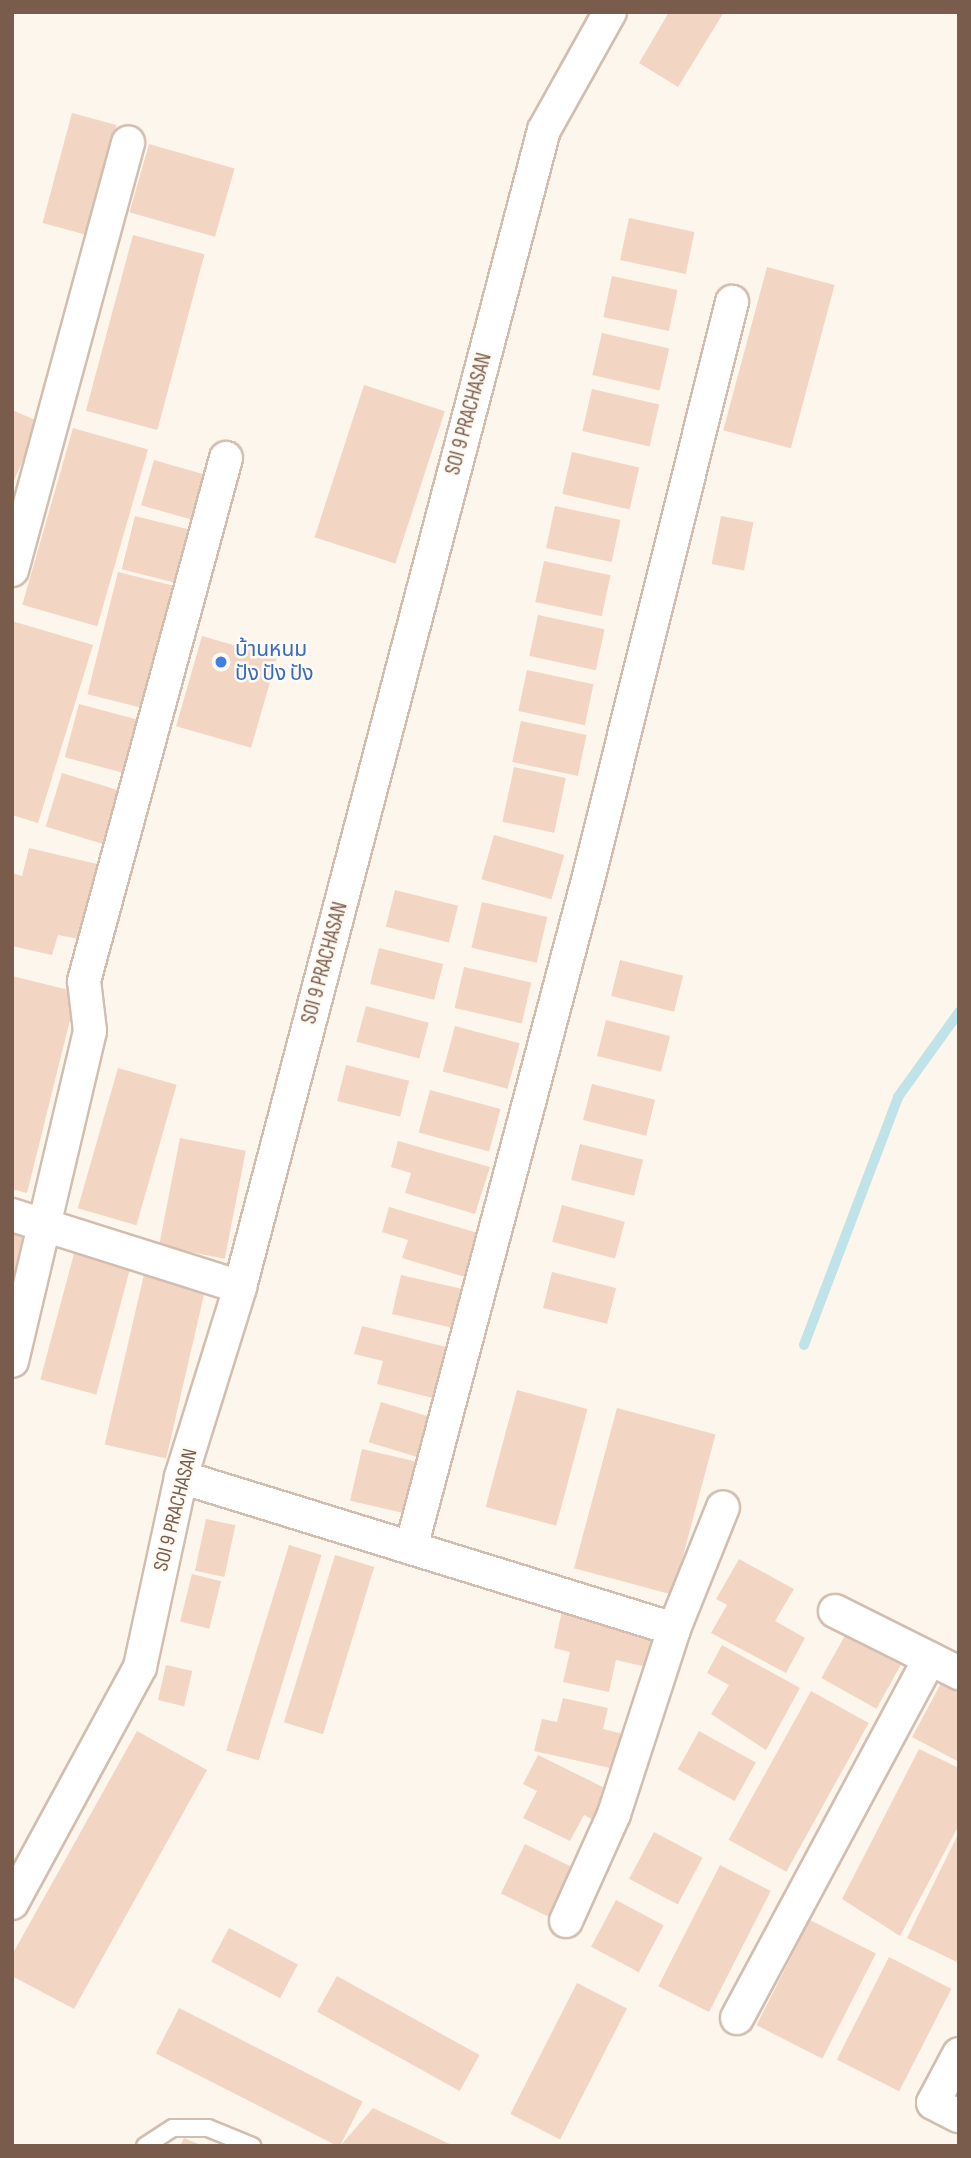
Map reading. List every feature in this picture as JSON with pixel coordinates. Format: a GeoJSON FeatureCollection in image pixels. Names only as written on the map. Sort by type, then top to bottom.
{"type":"FeatureCollection","features":[{"type":"Feature","properties":{"kind":"street","name":"SOI 9 PRACHASAN"},"geometry":{"type":"LineString","coordinates":[[12,1903],[140,1667],[181,1477],[240,1287],[544,130],[610,12]]}},
{"type":"Feature","properties":{"kind":"street"},"geometry":{"type":"LineString","coordinates":[[12,570],[128,142]]}},
{"type":"Feature","properties":{"kind":"street"},"geometry":{"type":"LineString","coordinates":[[411,1548],[588,880],[732,302]]}},
{"type":"Feature","properties":{"kind":"street"},"geometry":{"type":"LineString","coordinates":[[12,1361],[90,1031],[84,981],[226,458]]}},
{"type":"Feature","properties":{"kind":"street"},"geometry":{"type":"LineString","coordinates":[[12,1215],[240,1287]]}},
{"type":"Feature","properties":{"kind":"street"},"geometry":{"type":"LineString","coordinates":[[181,1477],[674,1629]]}},
{"type":"Feature","properties":{"kind":"street"},"geometry":{"type":"LineString","coordinates":[[566,1922],[614,1814],[674,1629],[723,1507]]}},
{"type":"Feature","properties":{"kind":"street"},"geometry":{"type":"LineString","coordinates":[[835,1611],[959,1673]]}},
{"type":"Feature","properties":{"kind":"street"},"geometry":{"type":"LineString","coordinates":[[737,2018],[930,1658]]}},
{"type":"Feature","properties":{"kind":"street"},"geometry":{"type":"LineString","coordinates":[[959,2054],[933,2103],[959,2116]]}},
{"type":"Feature","properties":{"kind":"lane"},"geometry":{"type":"LineString","coordinates":[[145,2146],[173,2128],[208,2129],[251,2146]]}},
{"type":"Feature","properties":{"kind":"building"},"geometry":{"type":"Polygon","coordinates":[[[669,12],[724,12],[678,87],[639,63],[669,12]]]}},
{"type":"Feature","properties":{"kind":"building"},"geometry":{"type":"Polygon","coordinates":[[[72,113],[116,125],[87,235],[42,223],[72,113]]]}},
{"type":"Feature","properties":{"kind":"building"},"geometry":{"type":"Polygon","coordinates":[[[149,144],[235,169],[215,237],[129,212],[149,144]]]}},
{"type":"Feature","properties":{"kind":"building"},"geometry":{"type":"Polygon","coordinates":[[[629,218],[695,232],[686,274],[620,260],[629,218]]]}},
{"type":"Feature","properties":{"kind":"building"},"geometry":{"type":"Polygon","coordinates":[[[133,235],[204,254],[157,430],[86,411],[133,235]]]}},
{"type":"Feature","properties":{"kind":"building"},"geometry":{"type":"Polygon","coordinates":[[[767,267],[835,285],[791,448],[723,430],[767,267]]]}},
{"type":"Feature","properties":{"kind":"building"},"geometry":{"type":"Polygon","coordinates":[[[612,276],[678,290],[669,331],[603,317],[612,276]]]}},
{"type":"Feature","properties":{"kind":"building"},"geometry":{"type":"Polygon","coordinates":[[[602,333],[669,349],[660,390],[592,375],[602,333]]]}},
{"type":"Feature","properties":{"kind":"building"},"geometry":{"type":"Polygon","coordinates":[[[364,385],[445,411],[395,563],[315,537],[364,385]]]}},
{"type":"Feature","properties":{"kind":"building"},"geometry":{"type":"Polygon","coordinates":[[[592,389],[659,405],[650,446],[582,431],[592,389]]]}},
{"type":"Feature","properties":{"kind":"building"},"geometry":{"type":"Polygon","coordinates":[[[12,410],[40,422],[12,485],[12,410]]]}},
{"type":"Feature","properties":{"kind":"building"},"geometry":{"type":"Polygon","coordinates":[[[73,428],[148,449],[97,626],[22,605],[73,428]]]}},
{"type":"Feature","properties":{"kind":"building"},"geometry":{"type":"Polygon","coordinates":[[[572,452],[639,468],[630,509],[562,494],[572,452]]]}},
{"type":"Feature","properties":{"kind":"building"},"geometry":{"type":"Polygon","coordinates":[[[154,460],[207,475],[194,520],[141,505],[154,460]]]}},
{"type":"Feature","properties":{"kind":"building"},"geometry":{"type":"Polygon","coordinates":[[[555,506],[621,520],[612,562],[546,548],[555,506]]]}},
{"type":"Feature","properties":{"kind":"building"},"geometry":{"type":"Polygon","coordinates":[[[135,516],[191,530],[178,583],[122,569],[135,516]]]}},
{"type":"Feature","properties":{"kind":"building"},"geometry":{"type":"Polygon","coordinates":[[[721,516],[753,522],[744,570],[712,564],[721,516]]]}},
{"type":"Feature","properties":{"kind":"building"},"geometry":{"type":"Polygon","coordinates":[[[544,561],[611,575],[602,616],[535,602],[544,561]]]}},
{"type":"Feature","properties":{"kind":"building"},"geometry":{"type":"Polygon","coordinates":[[[118,572],[172,586],[142,708],[88,694],[118,572]]]}},
{"type":"Feature","properties":{"kind":"building"},"geometry":{"type":"Polygon","coordinates":[[[538,615],[605,629],[596,670],[529,656],[538,615]]]}},
{"type":"Feature","properties":{"kind":"building"},"geometry":{"type":"Polygon","coordinates":[[[12,621],[93,645],[38,823],[12,815],[12,621]]]}},
{"type":"Feature","properties":{"kind":"building"},"geometry":{"type":"Polygon","coordinates":[[[202,636],[277,657],[251,748],[176,726],[202,636]]]}},
{"type":"Feature","properties":{"kind":"building"},"geometry":{"type":"Polygon","coordinates":[[[527,670],[594,684],[585,725],[518,711],[527,670]]]}},
{"type":"Feature","properties":{"kind":"building"},"geometry":{"type":"Polygon","coordinates":[[[79,704],[140,720],[126,773],[65,757],[79,704]]]}},
{"type":"Feature","properties":{"kind":"building"},"geometry":{"type":"Polygon","coordinates":[[[521,721],[587,735],[578,776],[512,762],[521,721]]]}},
{"type":"Feature","properties":{"kind":"building"},"geometry":{"type":"Polygon","coordinates":[[[514,767],[566,778],[554,833],[502,822],[514,767]]]}},
{"type":"Feature","properties":{"kind":"building"},"geometry":{"type":"Polygon","coordinates":[[[62,773],[118,790],[102,844],[46,827],[62,773]]]}},
{"type":"Feature","properties":{"kind":"building"},"geometry":{"type":"Polygon","coordinates":[[[494,835],[564,855],[551,899],[481,879],[494,835]]]}},
{"type":"Feature","properties":{"kind":"building"},"geometry":{"type":"Polygon","coordinates":[[[29,848],[97,864],[79,939],[58,935],[52,955],[12,946],[12,873],[22,876],[29,848]]]}},
{"type":"Feature","properties":{"kind":"building"},"geometry":{"type":"Polygon","coordinates":[[[395,890],[458,906],[449,943],[386,927],[395,890]]]}},
{"type":"Feature","properties":{"kind":"building"},"geometry":{"type":"Polygon","coordinates":[[[482,902],[547,917],[537,963],[471,948],[482,902]]]}},
{"type":"Feature","properties":{"kind":"building"},"geometry":{"type":"Polygon","coordinates":[[[379,948],[443,964],[434,1000],[370,984],[379,948]]]}},
{"type":"Feature","properties":{"kind":"building"},"geometry":{"type":"Polygon","coordinates":[[[620,960],[683,976],[674,1012],[611,996],[620,960]]]}},
{"type":"Feature","properties":{"kind":"building"},"geometry":{"type":"Polygon","coordinates":[[[464,967],[531,983],[522,1023],[455,1008],[464,967]]]}},
{"type":"Feature","properties":{"kind":"building"},"geometry":{"type":"Polygon","coordinates":[[[12,976],[77,992],[27,1193],[12,1189],[12,976]]]}},
{"type":"Feature","properties":{"kind":"building"},"geometry":{"type":"Polygon","coordinates":[[[366,1006],[429,1023],[419,1059],[356,1042],[366,1006]]]}},
{"type":"Feature","properties":{"kind":"building"},"geometry":{"type":"Polygon","coordinates":[[[606,1020],[670,1036],[661,1072],[597,1056],[606,1020]]]}},
{"type":"Feature","properties":{"kind":"building"},"geometry":{"type":"Polygon","coordinates":[[[455,1026],[520,1043],[508,1089],[443,1071],[455,1026]]]}},
{"type":"Feature","properties":{"kind":"building"},"geometry":{"type":"Polygon","coordinates":[[[346,1065],[409,1081],[400,1117],[337,1101],[346,1065]]]}},
{"type":"Feature","properties":{"kind":"building"},"geometry":{"type":"Polygon","coordinates":[[[118,1068],[177,1085],[136,1225],[78,1208],[118,1068]]]}},
{"type":"Feature","properties":{"kind":"building"},"geometry":{"type":"Polygon","coordinates":[[[592,1084],[655,1100],[646,1136],[583,1120],[592,1084]]]}},
{"type":"Feature","properties":{"kind":"building"},"geometry":{"type":"Polygon","coordinates":[[[430,1090],[501,1109],[489,1151],[419,1133],[430,1090]]]}},
{"type":"Feature","properties":{"kind":"building"},"geometry":{"type":"Polygon","coordinates":[[[180,1138],[246,1151],[225,1259],[159,1246],[180,1138]]]}},
{"type":"Feature","properties":{"kind":"building"},"geometry":{"type":"Polygon","coordinates":[[[398,1141],[490,1167],[475,1214],[405,1193],[411,1173],[391,1167],[398,1141]]]}},
{"type":"Feature","properties":{"kind":"building"},"geometry":{"type":"Polygon","coordinates":[[[580,1144],[643,1160],[634,1196],[571,1180],[580,1144]]]}},
{"type":"Feature","properties":{"kind":"building"},"geometry":{"type":"Polygon","coordinates":[[[562,1205],[625,1222],[615,1259],[552,1242],[562,1205]]]}},
{"type":"Feature","properties":{"kind":"building"},"geometry":{"type":"Polygon","coordinates":[[[389,1207],[478,1233],[465,1277],[402,1258],[408,1240],[382,1232],[389,1207]]]}},
{"type":"Feature","properties":{"kind":"building"},"geometry":{"type":"Polygon","coordinates":[[[12,1231],[27,1235],[13,1284],[12,1284],[12,1231]]]}},
{"type":"Feature","properties":{"kind":"building"},"geometry":{"type":"Polygon","coordinates":[[[75,1250],[131,1265],[96,1394],[40,1379],[75,1250]]]}},
{"type":"Feature","properties":{"kind":"building"},"geometry":{"type":"Polygon","coordinates":[[[145,1270],[206,1284],[166,1459],[105,1444],[145,1270]]]}},
{"type":"Feature","properties":{"kind":"building"},"geometry":{"type":"Polygon","coordinates":[[[552,1272],[616,1288],[607,1324],[543,1308],[552,1272]]]}},
{"type":"Feature","properties":{"kind":"building"},"geometry":{"type":"Polygon","coordinates":[[[401,1275],[464,1290],[455,1329],[392,1314],[401,1275]]]}},
{"type":"Feature","properties":{"kind":"building"},"geometry":{"type":"Polygon","coordinates":[[[362,1326],[454,1349],[441,1400],[377,1384],[383,1361],[354,1354],[362,1326]]]}},
{"type":"Feature","properties":{"kind":"building"},"geometry":{"type":"Polygon","coordinates":[[[517,1390],[588,1409],[556,1526],[486,1507],[517,1390]]]}},
{"type":"Feature","properties":{"kind":"building"},"geometry":{"type":"Polygon","coordinates":[[[381,1402],[434,1418],[421,1458],[369,1442],[381,1402]]]}},
{"type":"Feature","properties":{"kind":"building"},"geometry":{"type":"Polygon","coordinates":[[[617,1408],[716,1434],[673,1595],[574,1568],[617,1408]]]}},
{"type":"Feature","properties":{"kind":"building"},"geometry":{"type":"Polygon","coordinates":[[[362,1449],[424,1463],[412,1515],[350,1501],[362,1449]]]}},
{"type":"Feature","properties":{"kind":"building"},"geometry":{"type":"Polygon","coordinates":[[[206,1519],[235,1525],[224,1577],[195,1571],[206,1519]]]}},
{"type":"Feature","properties":{"kind":"building"},"geometry":{"type":"Polygon","coordinates":[[[289,1545],[322,1555],[259,1761],[226,1751],[289,1545]]]}},
{"type":"Feature","properties":{"kind":"building"},"geometry":{"type":"Polygon","coordinates":[[[335,1555],[374,1567],[323,1734],[284,1722],[335,1555]]]}},
{"type":"Feature","properties":{"kind":"building"},"geometry":{"type":"Polygon","coordinates":[[[739,1559],[794,1589],[775,1621],[805,1638],[786,1673],[711,1633],[727,1605],[716,1599],[739,1559]]]}},
{"type":"Feature","properties":{"kind":"building"},"geometry":{"type":"Polygon","coordinates":[[[192,1574],[221,1581],[209,1629],[180,1622],[192,1574]]]}},
{"type":"Feature","properties":{"kind":"building"},"geometry":{"type":"Polygon","coordinates":[[[562,1611],[654,1634],[647,1667],[616,1660],[609,1692],[563,1682],[570,1652],[554,1648],[562,1611]]]}},
{"type":"Feature","properties":{"kind":"building"},"geometry":{"type":"Polygon","coordinates":[[[848,1630],[903,1661],[876,1709],[821,1678],[848,1630]]]}},
{"type":"Feature","properties":{"kind":"building"},"geometry":{"type":"Polygon","coordinates":[[[722,1645],[800,1688],[766,1750],[711,1714],[729,1685],[707,1673],[722,1645]]]}},
{"type":"Feature","properties":{"kind":"building"},"geometry":{"type":"Polygon","coordinates":[[[166,1665],[192,1671],[184,1706],[158,1700],[166,1665]]]}},
{"type":"Feature","properties":{"kind":"building"},"geometry":{"type":"Polygon","coordinates":[[[945,1676],[959,1683],[959,1762],[912,1737],[945,1676]]]}},
{"type":"Feature","properties":{"kind":"building"},"geometry":{"type":"Polygon","coordinates":[[[811,1691],[869,1723],[786,1872],[729,1840],[811,1691]]]}},
{"type":"Feature","properties":{"kind":"building"},"geometry":{"type":"Polygon","coordinates":[[[563,1698],[608,1708],[603,1729],[627,1735],[619,1770],[534,1751],[542,1719],[557,1722],[563,1698]]]}},
{"type":"Feature","properties":{"kind":"building"},"geometry":{"type":"Polygon","coordinates":[[[137,1731],[207,1770],[74,2009],[12,1976],[12,1955],[137,1731]]]}},
{"type":"Feature","properties":{"kind":"building"},"geometry":{"type":"Polygon","coordinates":[[[699,1731],[756,1763],[735,1801],[678,1769],[699,1731]]]}},
{"type":"Feature","properties":{"kind":"building"},"geometry":{"type":"Polygon","coordinates":[[[919,1749],[959,1768],[959,1825],[900,1936],[842,1899],[919,1749]]]}},
{"type":"Feature","properties":{"kind":"building"},"geometry":{"type":"Polygon","coordinates":[[[538,1755],[613,1792],[597,1822],[584,1815],[570,1841],[523,1818],[537,1791],[523,1784],[538,1755]]]}},
{"type":"Feature","properties":{"kind":"building"},"geometry":{"type":"Polygon","coordinates":[[[654,1832],[703,1858],[678,1905],[629,1879],[654,1832]]]}},
{"type":"Feature","properties":{"kind":"building"},"geometry":{"type":"Polygon","coordinates":[[[959,1832],[959,1963],[907,1938],[959,1832]]]}},
{"type":"Feature","properties":{"kind":"building"},"geometry":{"type":"Polygon","coordinates":[[[525,1844],[573,1867],[549,1917],[501,1893],[525,1844]]]}},
{"type":"Feature","properties":{"kind":"building"},"geometry":{"type":"Polygon","coordinates":[[[720,1865],[771,1891],[709,2012],[658,1986],[720,1865]]]}},
{"type":"Feature","properties":{"kind":"building"},"geometry":{"type":"Polygon","coordinates":[[[616,1900],[664,1925],[639,1972],[591,1947],[616,1900]]]}},
{"type":"Feature","properties":{"kind":"building"},"geometry":{"type":"Polygon","coordinates":[[[810,1920],[876,1954],[822,2059],[756,2025],[810,1920]]]}},
{"type":"Feature","properties":{"kind":"building"},"geometry":{"type":"Polygon","coordinates":[[[229,1928],[298,1965],[280,1998],[211,1962],[229,1928]]]}},
{"type":"Feature","properties":{"kind":"building"},"geometry":{"type":"Polygon","coordinates":[[[889,1957],[951,1989],[899,2091],[837,2059],[889,1957]]]}},
{"type":"Feature","properties":{"kind":"building"},"geometry":{"type":"Polygon","coordinates":[[[337,1976],[480,2055],[460,2091],[317,2012],[337,1976]]]}},
{"type":"Feature","properties":{"kind":"building"},"geometry":{"type":"Polygon","coordinates":[[[577,1983],[627,2008],[560,2139],[510,2114],[577,1983]]]}},
{"type":"Feature","properties":{"kind":"building"},"geometry":{"type":"Polygon","coordinates":[[[179,2008],[363,2102],[338,2146],[156,2053],[179,2008]]]}},
{"type":"Feature","properties":{"kind":"building"},"geometry":{"type":"Polygon","coordinates":[[[373,2108],[454,2146],[340,2146],[373,2108]]]}},
{"type":"Feature","properties":{"kind":"building"},"geometry":{"type":"Polygon","coordinates":[[[184,2138],[203,2146],[180,2146],[184,2138]]]}},
{"type":"Feature","properties":{"kind":"waterway"},"geometry":{"type":"LineString","coordinates":[[804,1345],[898,1097],[959,1012]]}},
{"type":"Feature","properties":{"kind":"place","name":"บ้านหนม ปัง ปัง ปัง"},"geometry":{"type":"Point","coordinates":[221,662]}}]}
